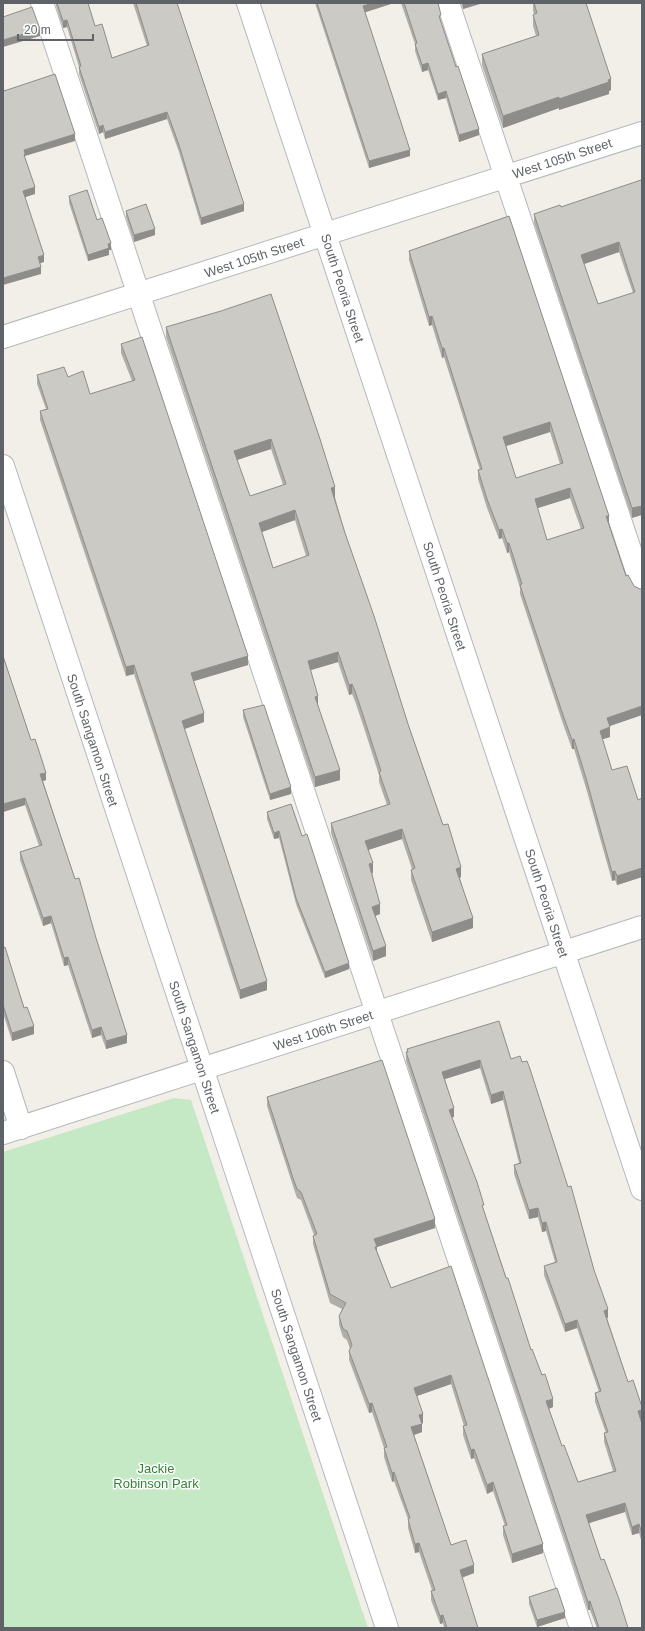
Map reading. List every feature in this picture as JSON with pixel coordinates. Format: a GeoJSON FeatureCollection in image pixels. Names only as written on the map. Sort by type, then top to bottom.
{"type":"FeatureCollection","features":[{"type":"Feature","properties":{"kind":"street"},"geometry":{"type":"LineString","coordinates":[[42,3],[581,1628]]}},
{"type":"Feature","properties":{"kind":"street","name":"South Peoria Street"},"geometry":{"type":"LineString","coordinates":[[248,3],[642,1189]]}},
{"type":"Feature","properties":{"kind":"street"},"geometry":{"type":"LineString","coordinates":[[448,3],[642,586]]}},
{"type":"Feature","properties":{"kind":"street","name":"West 105th Street"},"geometry":{"type":"LineString","coordinates":[[3,337],[642,133]]}},
{"type":"Feature","properties":{"kind":"street","name":"South Sangamon Street"},"geometry":{"type":"LineString","coordinates":[[3,466],[387,1628]]}},
{"type":"Feature","properties":{"kind":"street","name":"West 106th Street"},"geometry":{"type":"LineString","coordinates":[[12,1131],[642,927]]}},
{"type":"Feature","properties":{"kind":"street"},"geometry":{"type":"LineString","coordinates":[[3,1072],[12,1131]]}},
{"type":"Feature","properties":{"kind":"green space","name":"Jackie Robinson Park"},"geometry":{"type":"Polygon","coordinates":[[[174,1098],[191,1100],[368,1628],[3,1628],[3,1152],[174,1098]]]}},
{"type":"Feature","properties":{"kind":"building"},"geometry":{"type":"Polygon","coordinates":[[[57,3],[88,3],[95,26],[102,24],[112,58],[149,45],[136,3],[177,3],[244,204],[201,218],[179,145],[167,112],[105,132],[103,125],[99,127],[79,67],[81,66],[67,20],[63,21],[57,3]]]}},
{"type":"Feature","properties":{"kind":"building"},"geometry":{"type":"Polygon","coordinates":[[[317,3],[373,3],[363,6],[410,150],[369,161],[317,3]]]}},
{"type":"Feature","properties":{"kind":"building"},"geometry":{"type":"Polygon","coordinates":[[[404,3],[438,3],[441,15],[439,16],[456,67],[458,66],[479,129],[459,135],[446,91],[438,94],[428,63],[422,65],[415,44],[417,43],[404,3]]]}},
{"type":"Feature","properties":{"kind":"building"},"geometry":{"type":"Polygon","coordinates":[[[534,3],[586,3],[611,79],[608,80],[609,82],[503,116],[482,54],[539,35],[533,15],[537,13],[534,3]]]}},
{"type":"Feature","properties":{"kind":"building"},"geometry":{"type":"Polygon","coordinates":[[[32,7],[40,29],[3,40],[3,17],[32,7]]]}},
{"type":"Feature","properties":{"kind":"building"},"geometry":{"type":"Polygon","coordinates":[[[55,74],[75,134],[24,150],[24,155],[35,187],[23,191],[44,255],[38,257],[41,267],[3,278],[3,87],[4,91],[55,74]]]}},
{"type":"Feature","properties":{"kind":"building"},"geometry":{"type":"Polygon","coordinates":[[[641,180],[642,183],[642,506],[632,508],[534,214],[560,205],[561,207],[641,180]],[[619,242],[581,255],[598,304],[635,292],[619,242]]]}},
{"type":"Feature","properties":{"kind":"building"},"geometry":{"type":"Polygon","coordinates":[[[87,190],[97,220],[102,218],[111,243],[108,244],[109,248],[88,255],[69,196],[87,190]]]}},
{"type":"Feature","properties":{"kind":"building"},"geometry":{"type":"Polygon","coordinates":[[[146,204],[155,229],[134,235],[126,211],[146,204]]]}},
{"type":"Feature","properties":{"kind":"building"},"geometry":{"type":"Polygon","coordinates":[[[509,216],[609,516],[606,516],[626,576],[628,575],[634,586],[642,589],[642,706],[607,718],[610,727],[600,731],[612,770],[627,766],[638,800],[642,798],[642,868],[617,876],[615,871],[612,872],[574,739],[572,740],[563,715],[520,585],[522,584],[509,543],[507,543],[502,529],[499,530],[487,499],[478,470],[482,469],[444,348],[442,348],[432,316],[429,317],[409,251],[509,216]],[[550,422],[503,437],[516,478],[563,463],[550,422]],[[570,488],[535,499],[547,540],[584,528],[570,488]]]}},
{"type":"Feature","properties":{"kind":"building"},"geometry":{"type":"Polygon","coordinates":[[[271,294],[320,439],[335,487],[331,488],[408,724],[443,825],[448,824],[461,867],[456,869],[473,918],[432,932],[411,870],[415,868],[402,829],[365,841],[373,863],[369,864],[380,904],[372,907],[386,946],[373,951],[331,823],[390,804],[379,772],[381,771],[364,718],[352,684],[349,685],[338,652],[308,661],[318,696],[315,697],[340,770],[315,777],[166,327],[221,311],[271,294]],[[271,439],[234,451],[250,496],[286,484],[271,439]],[[295,510],[259,523],[273,568],[309,555],[295,510]]]}},
{"type":"Feature","properties":{"kind":"building"},"geometry":{"type":"Polygon","coordinates":[[[142,337],[248,656],[191,673],[204,713],[182,721],[267,981],[240,990],[134,665],[126,667],[40,411],[48,409],[37,375],[64,367],[68,377],[83,371],[90,394],[135,380],[121,344],[142,337]]]}},
{"type":"Feature","properties":{"kind":"building"},"geometry":{"type":"Polygon","coordinates":[[[3,656],[31,740],[35,739],[39,751],[46,773],[40,774],[75,879],[79,878],[96,938],[127,1035],[106,1041],[101,1027],[92,1030],[68,957],[64,958],[51,916],[43,918],[20,852],[42,845],[25,798],[3,804],[3,656]]]}},
{"type":"Feature","properties":{"kind":"building"},"geometry":{"type":"Polygon","coordinates":[[[264,705],[291,787],[270,794],[243,710],[264,705]]]}},
{"type":"Feature","properties":{"kind":"building"},"geometry":{"type":"Polygon","coordinates":[[[291,804],[302,836],[307,834],[349,963],[325,972],[296,898],[279,831],[274,833],[267,812],[291,804]]]}},
{"type":"Feature","properties":{"kind":"building"},"geometry":{"type":"Polygon","coordinates":[[[5,947],[24,1008],[27,1007],[34,1026],[12,1033],[3,1005],[3,948],[5,947]]]}},
{"type":"Feature","properties":{"kind":"building"},"geometry":{"type":"Polygon","coordinates":[[[499,1021],[511,1059],[520,1056],[522,1062],[527,1061],[568,1187],[571,1186],[594,1270],[608,1309],[604,1311],[628,1382],[633,1380],[642,1407],[642,1410],[638,1411],[642,1424],[642,1534],[639,1524],[632,1527],[625,1503],[586,1515],[601,1560],[604,1559],[619,1599],[628,1628],[599,1628],[590,1601],[588,1602],[406,1052],[408,1052],[407,1049],[499,1021]],[[480,1060],[442,1072],[454,1108],[449,1110],[477,1182],[484,1205],[482,1205],[506,1278],[508,1278],[531,1350],[532,1349],[542,1375],[545,1374],[553,1399],[546,1401],[562,1446],[564,1445],[578,1482],[616,1471],[604,1433],[608,1432],[595,1393],[601,1391],[577,1320],[565,1324],[544,1266],[557,1262],[546,1222],[542,1223],[538,1208],[529,1210],[514,1165],[521,1163],[503,1091],[491,1095],[480,1060]]]}},
{"type":"Feature","properties":{"kind":"building"},"geometry":{"type":"Polygon","coordinates":[[[382,1060],[435,1219],[374,1239],[377,1246],[375,1247],[391,1288],[451,1266],[543,1544],[512,1554],[503,1526],[507,1525],[493,1482],[487,1485],[474,1449],[471,1450],[463,1426],[467,1425],[451,1375],[414,1388],[423,1414],[419,1415],[422,1424],[411,1427],[451,1545],[466,1540],[474,1565],[460,1570],[478,1628],[447,1628],[443,1615],[440,1616],[431,1591],[435,1590],[419,1543],[415,1544],[408,1519],[410,1518],[394,1472],[392,1473],[384,1448],[387,1447],[372,1403],[369,1404],[349,1351],[352,1345],[347,1331],[343,1329],[339,1316],[346,1303],[330,1294],[313,1236],[317,1234],[301,1192],[297,1189],[267,1097],[382,1060]]]}},
{"type":"Feature","properties":{"kind":"building"},"geometry":{"type":"Polygon","coordinates":[[[557,1588],[565,1612],[537,1620],[529,1597],[557,1588]]]}}]}
